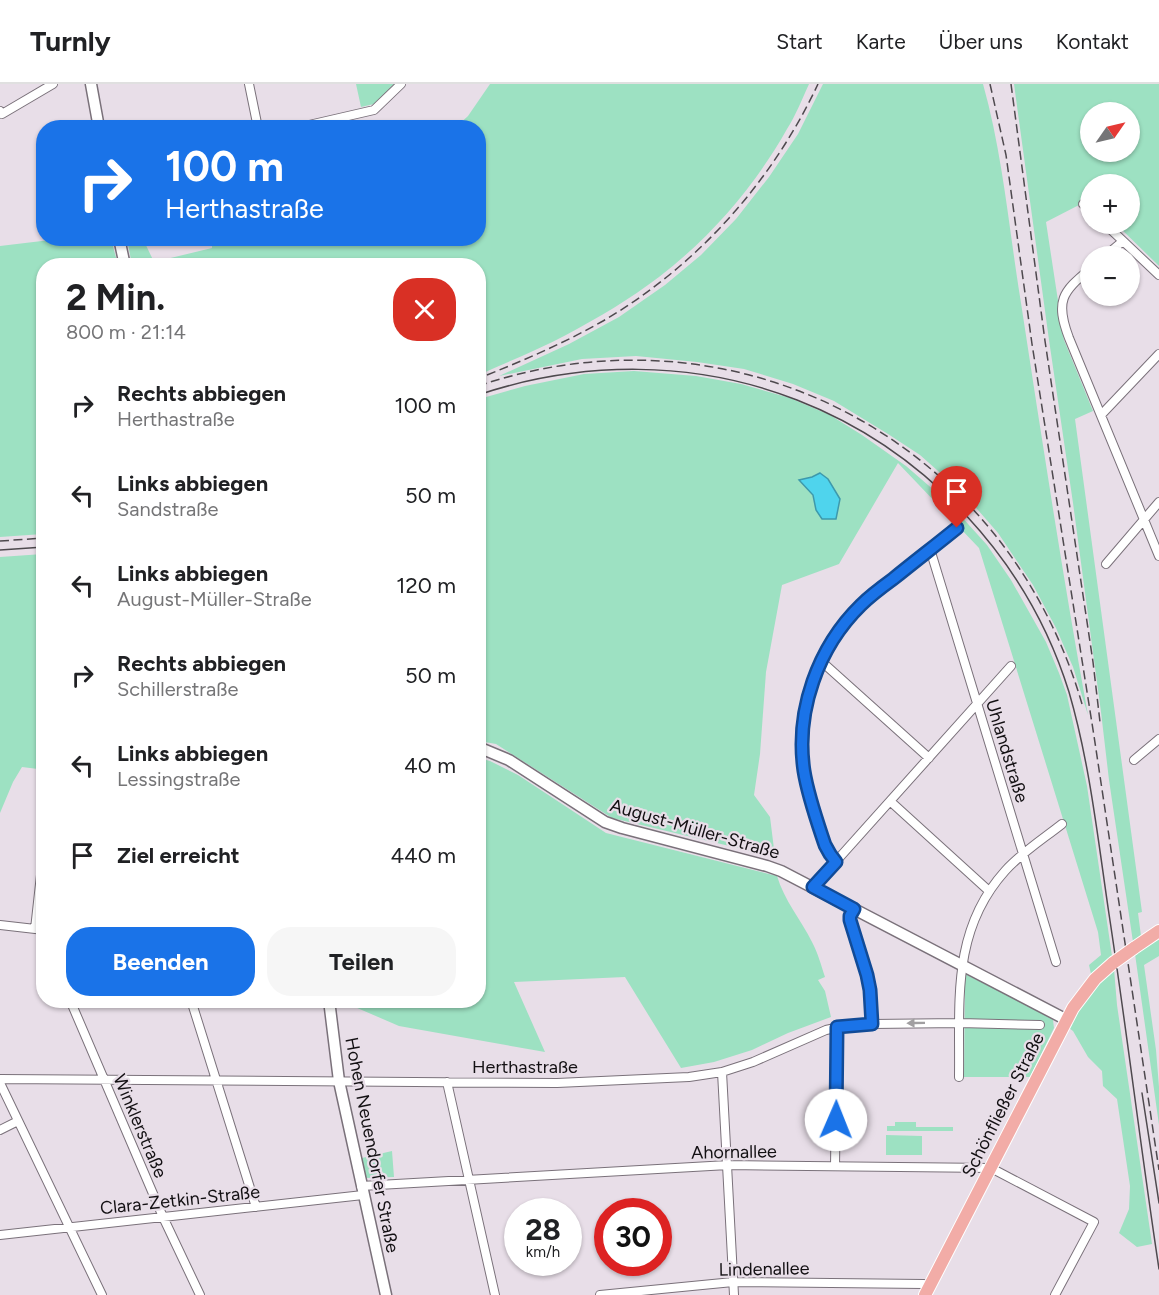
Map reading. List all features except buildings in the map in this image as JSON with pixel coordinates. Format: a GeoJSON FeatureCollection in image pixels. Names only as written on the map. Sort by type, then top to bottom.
{"type":"FeatureCollection","features":[{"type":"Feature","properties":{"kind":"main road"},"geometry":{"type":"LineString","coordinates":[[91,84],[98,120]]}},
{"type":"Feature","properties":{"kind":"main road","name":"August-Müller-Straße"},"geometry":{"type":"LineString","coordinates":[[486,750],[514,763],[614,826],[781,871],[1067,1020]]}},
{"type":"Feature","properties":{"kind":"main road","name":"Schönfließer Straße"},"geometry":{"type":"LineString","coordinates":[[927,1291],[1074,1006],[1101,972],[1159,931]]}},
{"type":"Feature","properties":{"kind":"main road","name":"Hohen Neuendorfer Straße"},"geometry":{"type":"LineString","coordinates":[[329,1008],[339,1081],[386,1295]]}},
{"type":"Feature","properties":{"kind":"street"},"geometry":{"type":"LineString","coordinates":[[0,111],[2,114],[52,84]]}},
{"type":"Feature","properties":{"kind":"street"},"geometry":{"type":"LineString","coordinates":[[249,84],[256,120]]}},
{"type":"Feature","properties":{"kind":"street"},"geometry":{"type":"LineString","coordinates":[[331,120],[374,110],[401,84]]}},
{"type":"Feature","properties":{"kind":"street"},"geometry":{"type":"LineString","coordinates":[[1116,234],[1159,275]]}},
{"type":"Feature","properties":{"kind":"street"},"geometry":{"type":"LineString","coordinates":[[1118,246],[1124,241]]}},
{"type":"Feature","properties":{"kind":"street"},"geometry":{"type":"LineString","coordinates":[[1080,278],[1068,289],[1063,300],[1062,313],[1069,338],[1159,556]]}},
{"type":"Feature","properties":{"kind":"street"},"geometry":{"type":"LineString","coordinates":[[1101,415],[1159,354]]}},
{"type":"Feature","properties":{"kind":"street"},"geometry":{"type":"LineString","coordinates":[[1106,564],[1159,502]]}},
{"type":"Feature","properties":{"kind":"street"},"geometry":{"type":"LineString","coordinates":[[836,862],[825,845],[806,781],[802,757],[806,705],[812,684],[821,661],[841,628],[861,605],[957,528]]}},
{"type":"Feature","properties":{"kind":"street","name":"Uhlandstraße"},"geometry":{"type":"LineString","coordinates":[[930,549],[1056,962]]}},
{"type":"Feature","properties":{"kind":"street"},"geometry":{"type":"LineString","coordinates":[[821,661],[929,758]]}},
{"type":"Feature","properties":{"kind":"street"},"geometry":{"type":"LineString","coordinates":[[813,887],[1011,666]]}},
{"type":"Feature","properties":{"kind":"street"},"geometry":{"type":"LineString","coordinates":[[1134,760],[1159,739]]}},
{"type":"Feature","properties":{"kind":"street"},"geometry":{"type":"LineString","coordinates":[[890,801],[989,891]]}},
{"type":"Feature","properties":{"kind":"street"},"geometry":{"type":"LineString","coordinates":[[959,1077],[962,965],[974,921],[989,891],[1006,869],[1062,824]]}},
{"type":"Feature","properties":{"kind":"street"},"geometry":{"type":"LineString","coordinates":[[854,909],[850,920],[867,975],[872,1024]]}},
{"type":"Feature","properties":{"kind":"street"},"geometry":{"type":"LineString","coordinates":[[0,925],[36,929]]}},
{"type":"Feature","properties":{"kind":"street","name":"Winklerstraße"},"geometry":{"type":"LineString","coordinates":[[73,1008],[163,1217],[200,1295]]}},
{"type":"Feature","properties":{"kind":"street"},"geometry":{"type":"LineString","coordinates":[[194,1008],[256,1207]]}},
{"type":"Feature","properties":{"kind":"street","name":"Herthastraße"},"geometry":{"type":"LineString","coordinates":[[0,1081],[557,1083],[689,1077],[722,1072],[749,1064],[837,1027],[872,1024],[960,1023],[1040,1025]]}},
{"type":"Feature","properties":{"kind":"street"},"geometry":{"type":"LineString","coordinates":[[836,1166],[837,1027]]}},
{"type":"Feature","properties":{"kind":"street"},"geometry":{"type":"LineString","coordinates":[[722,1072],[734,1295]]}},
{"type":"Feature","properties":{"kind":"street"},"geometry":{"type":"LineString","coordinates":[[0,1081],[102,1295]]}},
{"type":"Feature","properties":{"kind":"street"},"geometry":{"type":"LineString","coordinates":[[447,1082],[495,1295]]}},
{"type":"Feature","properties":{"kind":"street"},"geometry":{"type":"LineString","coordinates":[[0,1130],[18,1121]]}},
{"type":"Feature","properties":{"kind":"street","name":"Ahornallee"},"geometry":{"type":"LineString","coordinates":[[362,1191],[469,1180],[728,1165],[991,1168],[1094,1222],[1055,1295]]}},
{"type":"Feature","properties":{"kind":"street","name":"Clara-Zetkin-Straße"},"geometry":{"type":"LineString","coordinates":[[0,1235],[256,1207],[362,1191]]}},
{"type":"Feature","properties":{"kind":"street","name":"Lindenallee"},"geometry":{"type":"LineString","coordinates":[[600,1295],[733,1282],[924,1284],[927,1291]]}},
{"type":"Feature","properties":{"kind":"green space"},"geometry":{"type":"Polygon","coordinates":[[[356,84],[394,84],[374,104],[361,107],[356,84]]]}},
{"type":"Feature","properties":{"kind":"green space"},"geometry":{"type":"Polygon","coordinates":[[[490,84],[809,84],[790,124],[761,171],[714,228],[696,245],[659,277],[614,308],[545,346],[486,372],[486,258],[171,258],[212,248],[212,246],[486,246],[486,120],[464,120],[490,84]]]}},
{"type":"Feature","properties":{"kind":"green space"},"geometry":{"type":"Polygon","coordinates":[[[823,84],[983,84],[1001,165],[1053,509],[1088,715],[1073,667],[1056,628],[1033,585],[998,533],[964,494],[920,455],[834,401],[793,384],[744,369],[636,356],[582,359],[499,376],[569,344],[619,317],[665,285],[701,255],[736,219],[769,177],[798,134],[823,84]]]}},
{"type":"Feature","properties":{"kind":"green space"},"geometry":{"type":"Polygon","coordinates":[[[1014,84],[1159,84],[1159,266],[1126,234],[1140,234],[1140,174],[1080,174],[1080,205],[1046,222],[1064,340],[1093,411],[1075,419],[1142,912],[1138,913],[1141,936],[1133,942],[1109,780],[1014,84]]]}},
{"type":"Feature","properties":{"kind":"green space"},"geometry":{"type":"Polygon","coordinates":[[[36,242],[36,246],[113,246],[116,258],[36,258],[36,534],[0,537],[0,246],[36,242]]]}},
{"type":"Feature","properties":{"kind":"green space"},"geometry":{"type":"Polygon","coordinates":[[[128,246],[146,246],[152,258],[131,258],[128,246]]]}},
{"type":"Feature","properties":{"kind":"green space"},"geometry":{"type":"Polygon","coordinates":[[[634,371],[696,376],[741,384],[790,398],[830,415],[906,466],[950,504],[987,545],[1011,580],[1046,642],[1067,695],[1087,786],[1112,956],[1091,974],[1089,965],[1101,955],[1098,932],[979,548],[898,463],[839,564],[782,585],[766,672],[760,754],[754,795],[770,817],[775,857],[612,818],[496,744],[486,742],[486,397],[525,386],[584,374],[634,371]],[[812,477],[800,480],[813,495],[816,510],[836,519],[840,499],[828,479],[812,477]]]}},
{"type":"Feature","properties":{"kind":"green space"},"geometry":{"type":"Polygon","coordinates":[[[36,554],[36,769],[22,767],[0,813],[0,557],[36,554]]]}},
{"type":"Feature","properties":{"kind":"green space"},"geometry":{"type":"Polygon","coordinates":[[[486,760],[518,775],[606,833],[777,876],[818,955],[825,977],[818,980],[825,991],[831,1017],[788,1033],[752,1050],[714,1062],[681,1068],[625,977],[514,982],[545,1052],[399,1026],[357,1008],[486,1008],[486,760]]]}},
{"type":"Feature","properties":{"kind":"green space"},"geometry":{"type":"Polygon","coordinates":[[[1159,939],[1159,956],[1144,965],[1156,1050],[1159,1125],[1135,954],[1159,939]]]}},
{"type":"Feature","properties":{"kind":"green space"},"geometry":{"type":"Polygon","coordinates":[[[1114,969],[1117,1005],[1152,1244],[1137,1247],[1119,1233],[1129,1209],[1130,1186],[1117,1099],[1103,1086],[1102,1071],[1088,1057],[1073,1031],[1065,1025],[1077,1004],[1114,969]]]}},
{"type":"Feature","properties":{"kind":"green space"},"geometry":{"type":"Polygon","coordinates":[[[965,974],[1053,1020],[1054,1028],[1030,1077],[964,1077],[965,974]]]}},
{"type":"Feature","properties":{"kind":"green space"},"geometry":{"type":"Polygon","coordinates":[[[895,1122],[916,1122],[916,1127],[953,1127],[953,1131],[887,1131],[887,1126],[895,1126],[895,1122]]]}},
{"type":"Feature","properties":{"kind":"green space"},"geometry":{"type":"Polygon","coordinates":[[[886,1135],[922,1136],[922,1155],[886,1155],[886,1135]]]}},
{"type":"Feature","properties":{"kind":"green space"},"geometry":{"type":"Polygon","coordinates":[[[392,1151],[394,1177],[366,1178],[362,1158],[392,1151]]]}},
{"type":"Feature","properties":{"kind":"water"},"geometry":{"type":"Polygon","coordinates":[[[820,473],[828,479],[840,499],[836,519],[822,519],[816,510],[813,495],[799,480],[820,473]]]}},
{"type":"Feature","properties":{"kind":"tram line"},"geometry":{"type":"LineString","coordinates":[[486,393],[557,375],[638,369],[719,377],[758,387],[797,400],[844,421],[888,448],[929,480],[966,515],[999,555],[1027,598],[1051,644],[1069,692],[1083,747],[1097,830],[1159,1269]]}},
{"type":"Feature","properties":{"kind":"tram line"},"geometry":{"type":"LineString","coordinates":[[0,550],[36,548]]}},
{"type":"Feature","properties":{"kind":"tram line"},"geometry":{"type":"LineString","coordinates":[[1142,1093],[1159,1203]]}},
{"type":"Feature","properties":{"kind":"railway"},"geometry":{"type":"LineString","coordinates":[[487,375],[589,329],[670,275],[700,248],[755,188],[778,155],[818,84]]}},
{"type":"Feature","properties":{"kind":"railway"},"geometry":{"type":"LineString","coordinates":[[990,84],[1006,155],[1032,344],[1159,1170]]}},
{"type":"Feature","properties":{"kind":"railway"},"geometry":{"type":"LineString","coordinates":[[1011,84],[1045,341],[1100,722]]}},
{"type":"Feature","properties":{"kind":"railway"},"geometry":{"type":"LineString","coordinates":[[486,384],[575,364],[671,362],[763,379],[849,414],[926,465],[992,531],[1045,612],[1082,704]]}},
{"type":"Feature","properties":{"kind":"railway"},"geometry":{"type":"LineString","coordinates":[[0,541],[36,539]]}},
{"type":"Feature","properties":{"kind":"route"},"geometry":{"type":"LineString","coordinates":[[836,1120],[837,1027],[872,1024],[872,1015],[867,975],[850,920],[854,909],[813,887],[836,862],[825,845],[806,781],[802,744],[806,705],[821,661],[850,616],[869,597],[957,528]]}}]}
